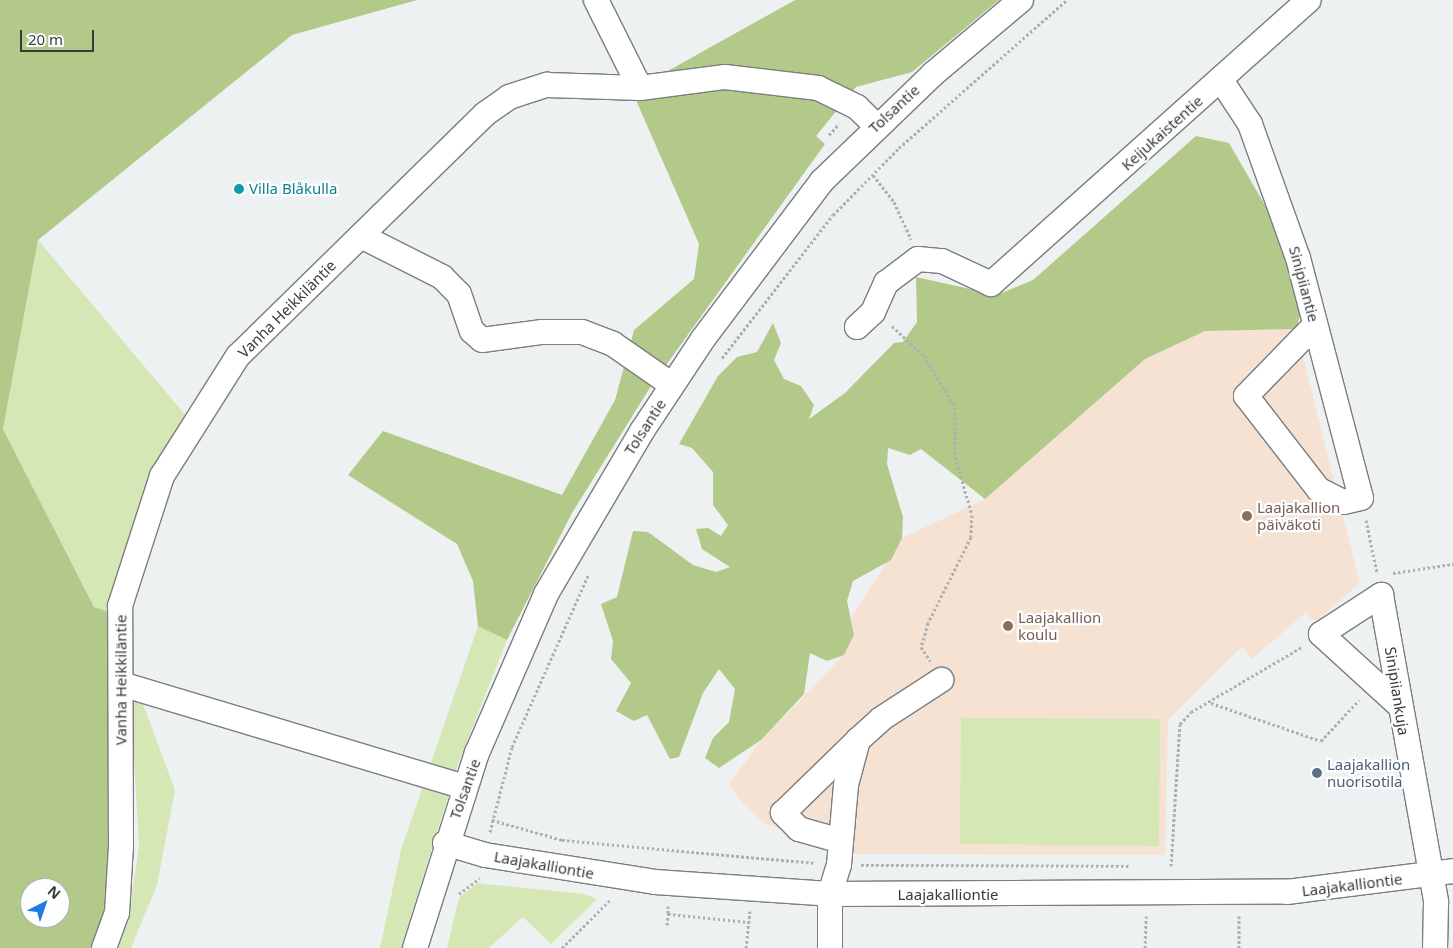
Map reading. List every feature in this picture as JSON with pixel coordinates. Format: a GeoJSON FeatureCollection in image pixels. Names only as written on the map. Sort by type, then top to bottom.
{"type":"FeatureCollection","features":[{"type":"Feature","properties":{"kind":"street"},"geometry":{"type":"LineString","coordinates":[[596,0],[640,88]]}},
{"type":"Feature","properties":{"kind":"street","name":"Tolsantie"},"geometry":{"type":"LineString","coordinates":[[415,948],[446,842],[465,787],[546,594],[672,385],[822,181],[876,126],[1020,0]]}},
{"type":"Feature","properties":{"kind":"street","name":"Keijukaistentie"},"geometry":{"type":"LineString","coordinates":[[918,259],[942,261],[991,284],[1014,266],[1309,0]]}},
{"type":"Feature","properties":{"kind":"street","name":"Vanha Heikkiläntie"},"geometry":{"type":"LineString","coordinates":[[104,948],[117,913],[121,684],[120,606],[162,476],[238,356],[485,114],[509,97],[547,85],[640,88],[725,77],[818,88],[857,107],[876,126]]}},
{"type":"Feature","properties":{"kind":"street","name":"Sinipiiantie"},"geometry":{"type":"LineString","coordinates":[[1221,80],[1250,124],[1276,188],[1361,498]]}},
{"type":"Feature","properties":{"kind":"street"},"geometry":{"type":"LineString","coordinates":[[361,236],[442,277],[459,294],[472,331],[482,340],[542,332],[582,332],[613,344],[672,385]]}},
{"type":"Feature","properties":{"kind":"street"},"geometry":{"type":"LineString","coordinates":[[865,319],[886,283],[918,259]]}},
{"type":"Feature","properties":{"kind":"street"},"geometry":{"type":"LineString","coordinates":[[1315,325],[1246,396],[1319,490],[1343,502],[1361,498]]}},
{"type":"Feature","properties":{"kind":"street","name":"Sinipiiankuja"},"geometry":{"type":"LineString","coordinates":[[1322,634],[1381,595],[1428,876],[1436,902],[1435,948]]}},
{"type":"Feature","properties":{"kind":"street"},"geometry":{"type":"LineString","coordinates":[[1322,634],[1400,706]]}},
{"type":"Feature","properties":{"kind":"street"},"geometry":{"type":"LineString","coordinates":[[841,842],[800,829],[783,813],[881,718],[941,680]]}},
{"type":"Feature","properties":{"kind":"street"},"geometry":{"type":"LineString","coordinates":[[121,684],[465,787]]}},
{"type":"Feature","properties":{"kind":"street"},"geometry":{"type":"LineString","coordinates":[[830,948],[830,894],[839,865],[846,786],[858,740]]}},
{"type":"Feature","properties":{"kind":"street","name":"Laajakalliontie"},"geometry":{"type":"LineString","coordinates":[[446,842],[485,855],[655,882],[830,894],[1287,892],[1428,876],[1453,871]]}},
{"type":"Feature","properties":{"kind":"path"},"geometry":{"type":"LineString","coordinates":[[718,364],[833,215],[873,175],[1067,0]]}},
{"type":"Feature","properties":{"kind":"path"},"geometry":{"type":"LineString","coordinates":[[873,175],[894,202],[918,259]]}},
{"type":"Feature","properties":{"kind":"path"},"geometry":{"type":"LineString","coordinates":[[865,319],[924,356],[955,407],[955,457],[972,515],[971,537],[928,623],[921,647],[941,680]]}},
{"type":"Feature","properties":{"kind":"path"},"geometry":{"type":"LineString","coordinates":[[1361,498],[1378,576],[1453,564]]}},
{"type":"Feature","properties":{"kind":"path"},"geometry":{"type":"LineString","coordinates":[[592,566],[512,746],[492,820],[562,840],[645,850],[839,865],[1141,866]]}},
{"type":"Feature","properties":{"kind":"path"},"geometry":{"type":"LineString","coordinates":[[1171,866],[1177,735],[1185,717],[1322,634]]}},
{"type":"Feature","properties":{"kind":"path"},"geometry":{"type":"LineString","coordinates":[[1210,703],[1321,741],[1374,683]]}},
{"type":"Feature","properties":{"kind":"path"},"geometry":{"type":"LineString","coordinates":[[1161,866],[1180,866]]}},
{"type":"Feature","properties":{"kind":"path"},"geometry":{"type":"LineString","coordinates":[[562,948],[620,891]]}},
{"type":"Feature","properties":{"kind":"path"},"geometry":{"type":"LineString","coordinates":[[667,925],[669,895]]}},
{"type":"Feature","properties":{"kind":"path"},"geometry":{"type":"LineString","coordinates":[[746,948],[750,902]]}},
{"type":"Feature","properties":{"kind":"path"},"geometry":{"type":"LineString","coordinates":[[1239,911],[1239,948]]}},
{"type":"Feature","properties":{"kind":"path"},"geometry":{"type":"LineString","coordinates":[[1145,948],[1146,912]]}},
{"type":"Feature","properties":{"kind":"path"},"geometry":{"type":"LineString","coordinates":[[668,914],[749,922]]}},
{"type":"Feature","properties":{"kind":"shaded area","name":"Laajakallion koulu"},"geometry":{"type":"Polygon","coordinates":[[[1296,329],[1360,583],[1316,622],[1305,613],[1252,659],[1242,647],[1168,720],[1165,855],[855,854],[763,823],[743,803],[729,785],[761,740],[844,655],[854,635],[851,618],[902,538],[985,499],[1145,359],[1205,331],[1296,329]]]}},
{"type":"Feature","properties":{"kind":"green space"},"geometry":{"type":"Polygon","coordinates":[[[0,0],[417,0],[292,35],[38,240],[3,429],[94,607],[109,612],[112,892],[95,948],[0,948],[0,0]]]}},
{"type":"Feature","properties":{"kind":"green space"},"geometry":{"type":"Polygon","coordinates":[[[795,0],[999,0],[912,72],[856,87],[816,136],[825,144],[651,386],[572,513],[507,640],[478,626],[473,581],[457,544],[348,475],[383,431],[562,495],[615,400],[634,330],[694,279],[699,244],[632,91],[795,0]]]}},
{"type":"Feature","properties":{"kind":"green space"},"geometry":{"type":"Polygon","coordinates":[[[1196,136],[1229,143],[1289,247],[1303,306],[1296,329],[1205,331],[1145,359],[985,499],[921,449],[910,455],[888,448],[887,464],[903,517],[902,538],[891,560],[853,581],[847,601],[854,635],[844,655],[827,661],[810,653],[804,694],[761,740],[719,768],[705,758],[713,738],[729,722],[735,689],[719,669],[703,693],[679,757],[670,759],[647,715],[634,721],[616,711],[631,683],[611,659],[613,641],[601,604],[617,597],[633,531],[648,532],[693,565],[716,572],[730,567],[702,549],[696,529],[708,528],[721,536],[728,525],[713,505],[713,472],[692,448],[679,444],[718,376],[737,357],[757,352],[773,323],[781,343],[774,360],[784,379],[801,386],[814,405],[809,419],[845,393],[894,343],[903,342],[917,322],[916,277],[997,295],[1033,280],[1196,136]]]}},
{"type":"Feature","properties":{"kind":"green space"},"geometry":{"type":"Polygon","coordinates":[[[38,240],[187,417],[109,612],[94,607],[3,429],[38,240]]]}},
{"type":"Feature","properties":{"kind":"green space"},"geometry":{"type":"Polygon","coordinates":[[[478,626],[507,640],[458,764],[401,948],[380,948],[401,850],[478,626]]]}},
{"type":"Feature","properties":{"kind":"green space"},"geometry":{"type":"Polygon","coordinates":[[[129,666],[175,790],[157,885],[131,948],[114,948],[129,912],[139,847],[129,666]]]}},
{"type":"Feature","properties":{"kind":"green space"},"geometry":{"type":"Polygon","coordinates":[[[961,718],[1160,719],[1159,846],[960,844],[961,718]]]}},
{"type":"Feature","properties":{"kind":"green space"},"geometry":{"type":"Polygon","coordinates":[[[477,883],[584,894],[597,899],[551,944],[523,917],[489,948],[447,948],[459,898],[477,883]]]}},
{"type":"Feature","properties":{"kind":"place","name":"Villa Blåkulla"},"geometry":{"type":"Point","coordinates":[239,189]}},
{"type":"Feature","properties":{"kind":"place","name":"Laajakallion päiväkoti"},"geometry":{"type":"Point","coordinates":[1247,516]}},
{"type":"Feature","properties":{"kind":"place","name":"Laajakallion koulu"},"geometry":{"type":"Point","coordinates":[1008,626]}},
{"type":"Feature","properties":{"kind":"place","name":"Laajakallion nuorisotila"},"geometry":{"type":"Point","coordinates":[1317,773]}}]}
